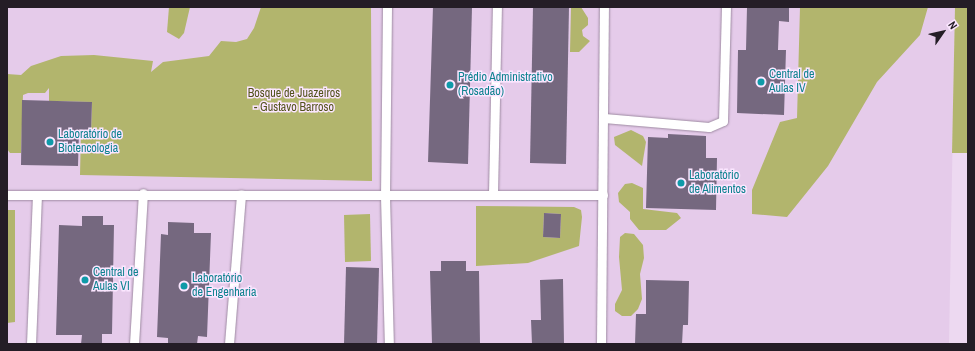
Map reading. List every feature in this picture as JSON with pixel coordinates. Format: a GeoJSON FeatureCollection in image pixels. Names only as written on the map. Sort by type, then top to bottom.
{"type":"FeatureCollection","features":[{"type":"Feature","properties":{"kind":"lane"},"geometry":{"type":"LineString","coordinates":[[387,7],[385,196],[389,344]]}},
{"type":"Feature","properties":{"kind":"lane"},"geometry":{"type":"LineString","coordinates":[[493,194],[497,7]]}},
{"type":"Feature","properties":{"kind":"lane"},"geometry":{"type":"LineString","coordinates":[[601,344],[604,7]]}},
{"type":"Feature","properties":{"kind":"lane"},"geometry":{"type":"LineString","coordinates":[[604,118],[709,127],[723,121],[726,7]]}},
{"type":"Feature","properties":{"kind":"lane"},"geometry":{"type":"LineString","coordinates":[[7,195],[143,193],[385,196],[493,194],[603,195]]}},
{"type":"Feature","properties":{"kind":"lane"},"geometry":{"type":"LineString","coordinates":[[134,344],[143,193]]}},
{"type":"Feature","properties":{"kind":"lane"},"geometry":{"type":"LineString","coordinates":[[229,344],[241,194]]}},
{"type":"Feature","properties":{"kind":"lane"},"geometry":{"type":"LineString","coordinates":[[31,344],[37,195]]}},
{"type":"Feature","properties":{"kind":"shaded area"},"geometry":{"type":"Polygon","coordinates":[[[7,7],[955,7],[949,344],[7,344],[7,7]]]}},
{"type":"Feature","properties":{"kind":"green space"},"geometry":{"type":"Polygon","coordinates":[[[169,7],[190,7],[184,33],[179,39],[167,32],[169,7]]]}},
{"type":"Feature","properties":{"kind":"green space","name":"Bosque de Juazeiros - Gustavo Barroso"},"geometry":{"type":"Polygon","coordinates":[[[261,7],[371,7],[372,181],[80,175],[81,131],[91,132],[92,102],[49,101],[49,88],[45,93],[28,93],[23,95],[21,153],[10,153],[7,149],[7,74],[21,75],[31,66],[61,56],[94,55],[153,61],[151,72],[163,62],[209,56],[221,41],[236,42],[247,39],[254,28],[261,7]]]}},
{"type":"Feature","properties":{"kind":"green space"},"geometry":{"type":"Polygon","coordinates":[[[571,7],[581,7],[588,18],[588,25],[582,30],[583,36],[590,41],[579,52],[570,52],[571,7]]]}},
{"type":"Feature","properties":{"kind":"green space"},"geometry":{"type":"Polygon","coordinates":[[[800,7],[928,7],[920,35],[877,82],[828,166],[787,217],[752,214],[752,190],[780,122],[797,118],[800,7]]]}},
{"type":"Feature","properties":{"kind":"green space"},"geometry":{"type":"Polygon","coordinates":[[[955,7],[968,7],[968,153],[952,153],[955,7]]]}},
{"type":"Feature","properties":{"kind":"green space"},"geometry":{"type":"Polygon","coordinates":[[[631,130],[643,136],[646,142],[642,166],[615,145],[614,137],[631,130]]]}},
{"type":"Feature","properties":{"kind":"green space"},"geometry":{"type":"Polygon","coordinates":[[[632,183],[643,188],[643,209],[677,213],[681,218],[666,230],[639,230],[630,219],[630,212],[619,202],[618,193],[625,184],[632,183]]]}},
{"type":"Feature","properties":{"kind":"green space"},"geometry":{"type":"Polygon","coordinates":[[[476,206],[574,207],[581,210],[582,217],[579,246],[528,263],[476,266],[476,206]],[[544,213],[543,237],[560,238],[561,214],[544,213]]]}},
{"type":"Feature","properties":{"kind":"green space"},"geometry":{"type":"Polygon","coordinates":[[[7,210],[15,210],[15,322],[7,323],[7,210]]]}},
{"type":"Feature","properties":{"kind":"green space"},"geometry":{"type":"Polygon","coordinates":[[[370,214],[371,261],[345,262],[344,215],[370,214]]]}},
{"type":"Feature","properties":{"kind":"green space"},"geometry":{"type":"Polygon","coordinates":[[[625,233],[634,234],[643,245],[644,258],[640,274],[642,299],[638,309],[631,316],[622,316],[615,311],[615,304],[622,290],[619,257],[620,237],[625,233]]]}},
{"type":"Feature","properties":{"kind":"building","name":"Prédio Administrativo (Rosadão)"},"geometry":{"type":"Polygon","coordinates":[[[433,7],[472,7],[468,164],[428,162],[433,7]]]}},
{"type":"Feature","properties":{"kind":"building"},"geometry":{"type":"Polygon","coordinates":[[[533,7],[569,7],[566,164],[530,163],[533,7]]]}},
{"type":"Feature","properties":{"kind":"building","name":"Central de Aulas IV"},"geometry":{"type":"Polygon","coordinates":[[[747,7],[789,7],[789,22],[779,21],[778,50],[786,50],[784,115],[737,113],[738,50],[746,50],[747,7]]]}},
{"type":"Feature","properties":{"kind":"building","name":"Laboratório de Biotencologia"},"geometry":{"type":"Polygon","coordinates":[[[22,100],[92,102],[91,132],[79,131],[78,166],[21,165],[22,100]]]}},
{"type":"Feature","properties":{"kind":"building","name":"Laboratório de Alimentos"},"geometry":{"type":"Polygon","coordinates":[[[668,134],[706,136],[706,158],[717,158],[716,210],[646,208],[648,137],[668,138],[668,134]]]}},
{"type":"Feature","properties":{"kind":"building"},"geometry":{"type":"Polygon","coordinates":[[[544,213],[561,214],[560,238],[543,237],[544,213]]]}},
{"type":"Feature","properties":{"kind":"building","name":"Central de Aulas VI"},"geometry":{"type":"Polygon","coordinates":[[[82,216],[103,216],[103,225],[114,225],[112,334],[102,334],[102,344],[81,344],[82,335],[56,335],[59,225],[82,226],[82,216]]]}},
{"type":"Feature","properties":{"kind":"building","name":"Laboratório de Engenharia"},"geometry":{"type":"Polygon","coordinates":[[[168,222],[194,223],[194,233],[211,233],[207,337],[198,336],[197,344],[168,344],[168,338],[157,337],[161,234],[168,235],[168,222]]]}},
{"type":"Feature","properties":{"kind":"building"},"geometry":{"type":"Polygon","coordinates":[[[441,261],[466,261],[466,271],[479,271],[480,344],[432,344],[430,271],[441,271],[441,261]]]}},
{"type":"Feature","properties":{"kind":"building"},"geometry":{"type":"Polygon","coordinates":[[[346,267],[379,268],[377,344],[344,344],[346,267]]]}},
{"type":"Feature","properties":{"kind":"building"},"geometry":{"type":"Polygon","coordinates":[[[563,279],[564,344],[532,344],[531,320],[541,320],[540,280],[563,279]]]}},
{"type":"Feature","properties":{"kind":"building"},"geometry":{"type":"Polygon","coordinates":[[[646,280],[689,281],[688,325],[683,325],[682,344],[635,344],[636,314],[646,314],[646,280]]]}},
{"type":"Feature","properties":{"kind":"place","name":"Central de Aulas IV"},"geometry":{"type":"Point","coordinates":[761,82]}},
{"type":"Feature","properties":{"kind":"place","name":"Prédio Administrativo (Rosadão)"},"geometry":{"type":"Point","coordinates":[450,85]}},
{"type":"Feature","properties":{"kind":"place","name":"Laboratório de Biotencologia"},"geometry":{"type":"Point","coordinates":[50,142]}},
{"type":"Feature","properties":{"kind":"place","name":"Laboratório de Alimentos"},"geometry":{"type":"Point","coordinates":[681,183]}},
{"type":"Feature","properties":{"kind":"place","name":"Central de Aulas VI"},"geometry":{"type":"Point","coordinates":[85,280]}},
{"type":"Feature","properties":{"kind":"place","name":"Laboratório de Engenharia"},"geometry":{"type":"Point","coordinates":[184,286]}}]}
